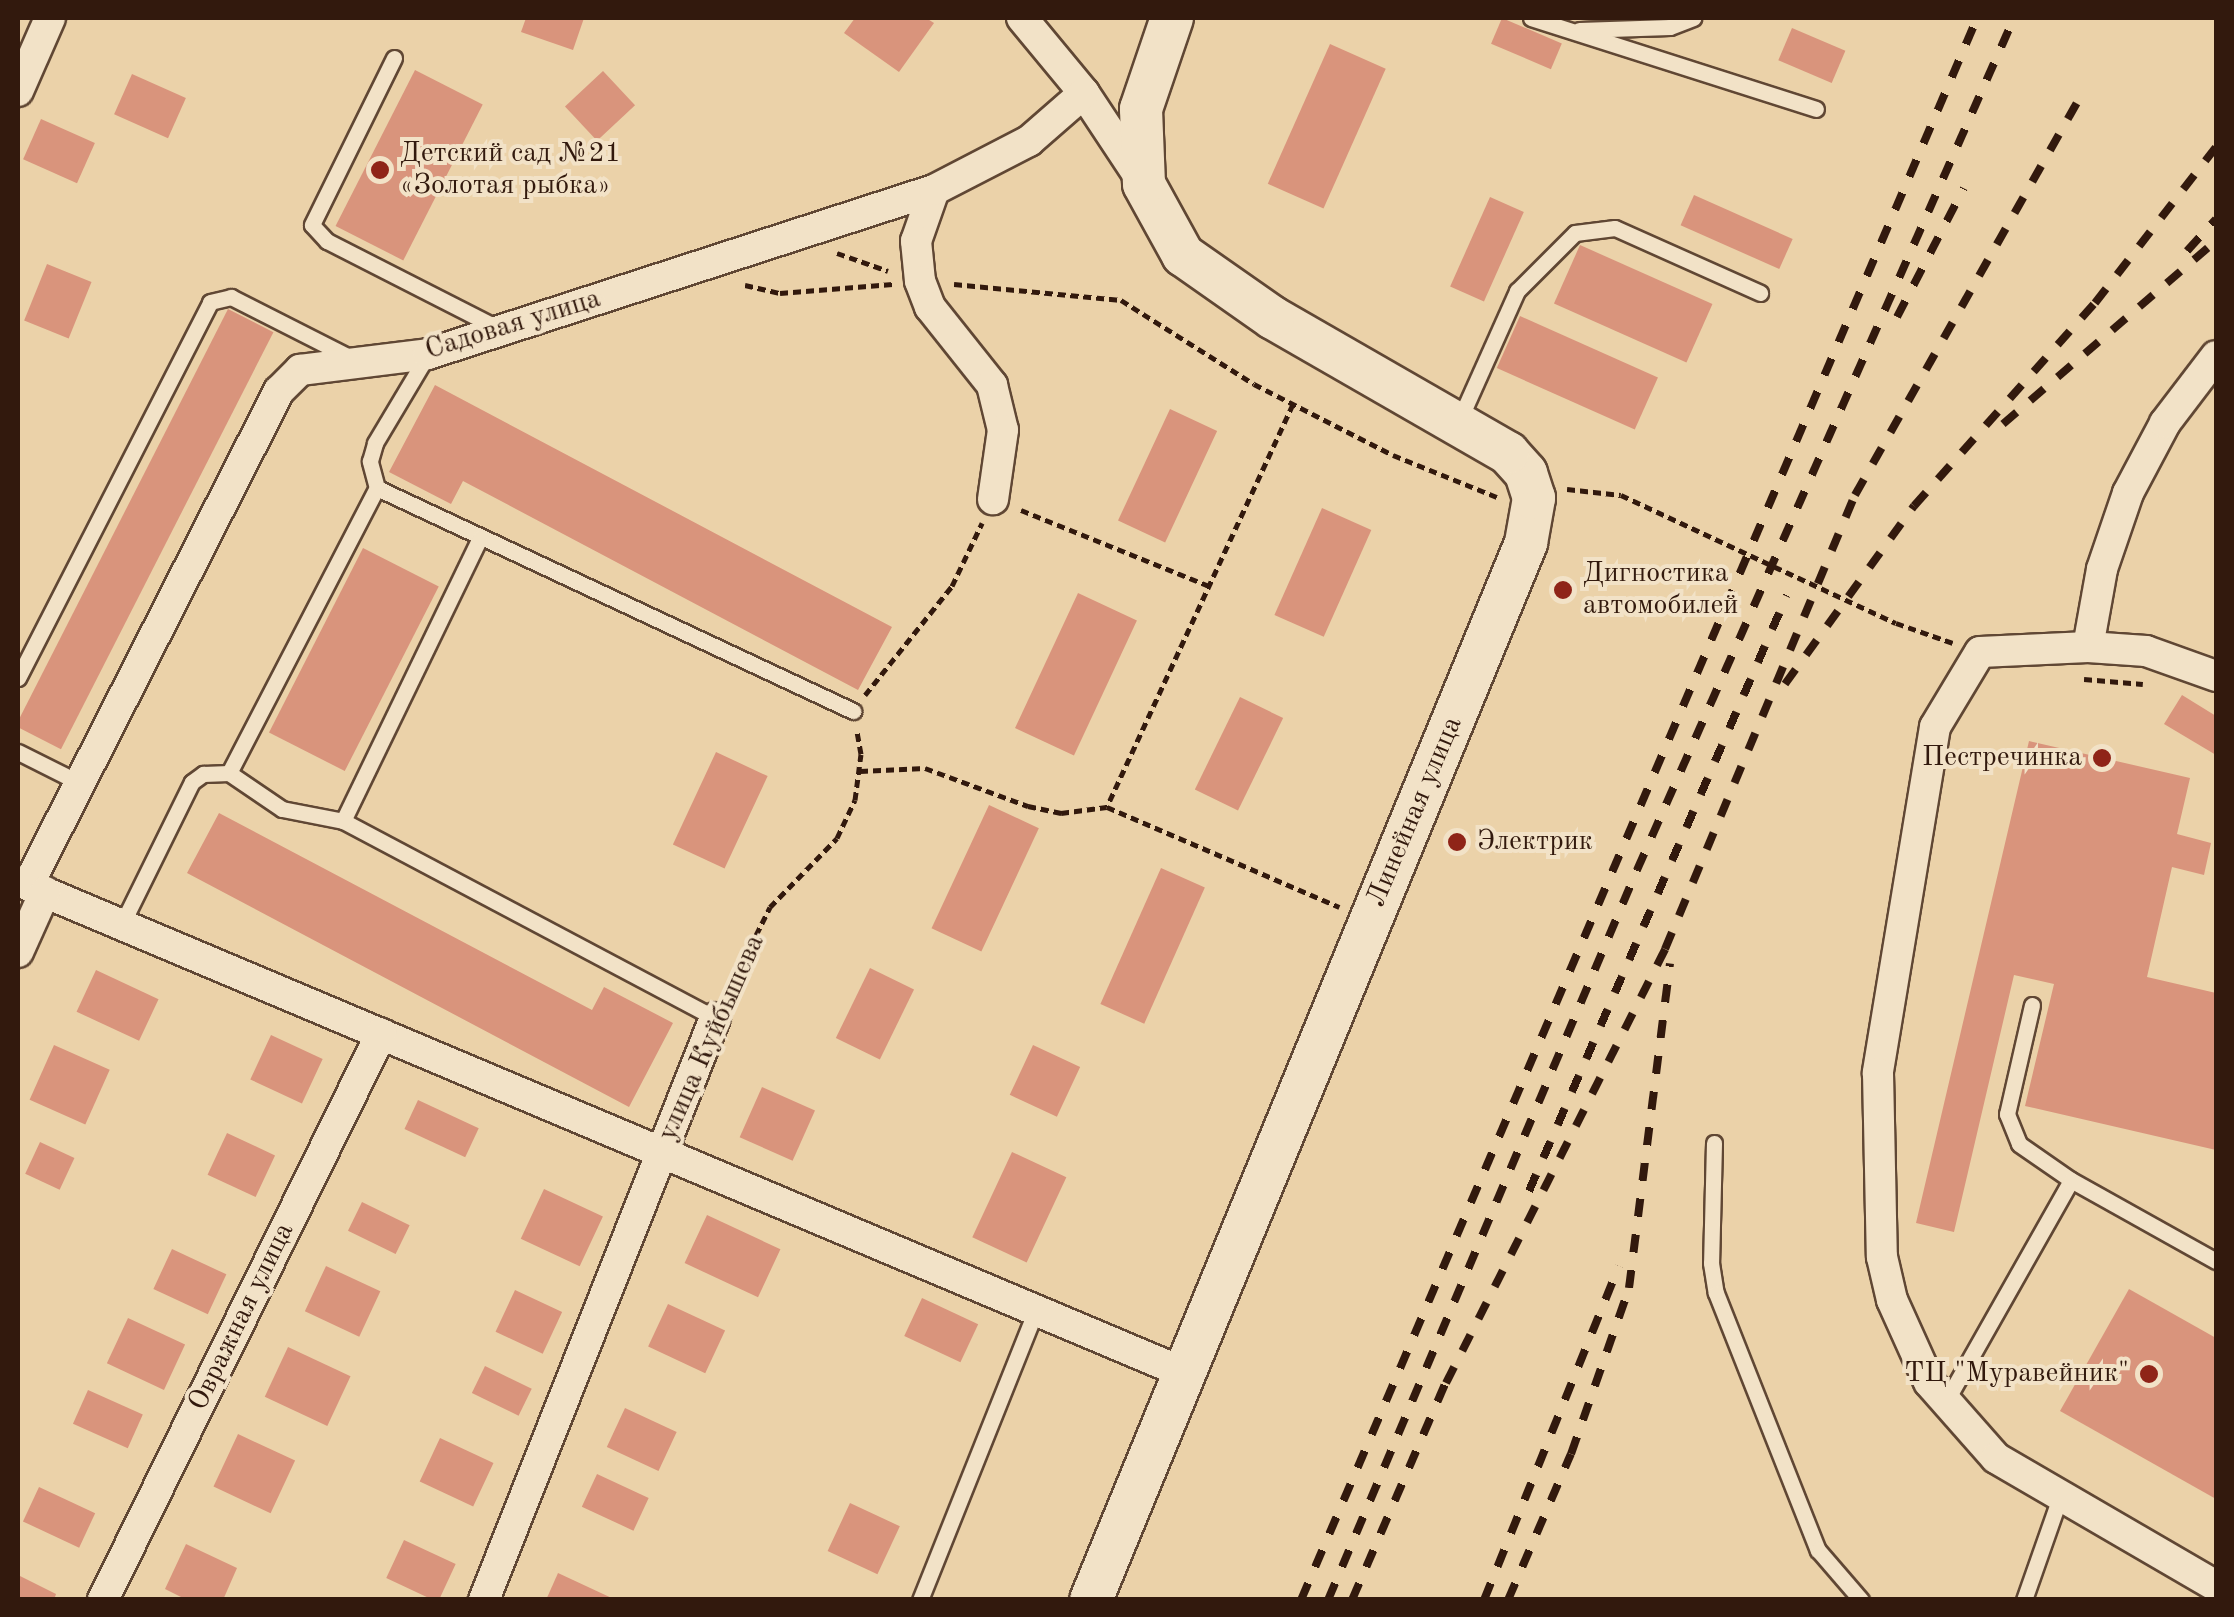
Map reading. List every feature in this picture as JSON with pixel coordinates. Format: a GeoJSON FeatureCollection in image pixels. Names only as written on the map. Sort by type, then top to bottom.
{"type":"FeatureCollection","features":[{"type":"Feature","properties":{"kind":"street"},"geometry":{"type":"LineString","coordinates":[[18,91],[50,18]]}},
{"type":"Feature","properties":{"kind":"street"},"geometry":{"type":"LineString","coordinates":[[1022,18],[1084,93],[1144,184],[1183,255],[1273,318],[1508,454],[1526,473],[1534,498]]}},
{"type":"Feature","properties":{"kind":"street"},"geometry":{"type":"LineString","coordinates":[[1144,184],[1140,110],[1172,18]]}},
{"type":"Feature","properties":{"kind":"street","name":"Садовая улица"},"geometry":{"type":"LineString","coordinates":[[18,952],[30,886],[279,391],[300,370],[428,354],[934,190],[1028,141],[1084,93]]}},
{"type":"Feature","properties":{"kind":"street"},"geometry":{"type":"LineString","coordinates":[[934,190],[916,241],[920,281],[930,307],[992,385],[1002,430],[994,499]]}},
{"type":"Feature","properties":{"kind":"street"},"geometry":{"type":"LineString","coordinates":[[2088,646],[2102,568],[2128,494],[2165,423],[2216,356]]}},
{"type":"Feature","properties":{"kind":"street","name":"Линейная улица"},"geometry":{"type":"LineString","coordinates":[[1090,1600],[1526,543],[1534,498]]}},
{"type":"Feature","properties":{"kind":"street"},"geometry":{"type":"LineString","coordinates":[[2216,676],[2146,651],[2088,646],[1980,652],[1936,727],[1878,1073],[1882,1256],[1908,1342],[1946,1404],[1996,1458],[2059,1500],[2216,1586]]}},
{"type":"Feature","properties":{"kind":"street"},"geometry":{"type":"LineString","coordinates":[[30,886],[1182,1372]]}},
{"type":"Feature","properties":{"kind":"street","name":"улица Куйбышева"},"geometry":{"type":"LineString","coordinates":[[484,1600],[715,1018]]}},
{"type":"Feature","properties":{"kind":"street","name":"Овражная улица"},"geometry":{"type":"LineString","coordinates":[[102,1600],[381,1034]]}},
{"type":"Feature","properties":{"kind":"lane"},"geometry":{"type":"LineString","coordinates":[[1531,18],[1816,109]]}},
{"type":"Feature","properties":{"kind":"lane"},"geometry":{"type":"LineString","coordinates":[[1564,30],[1670,27],[1693,18]]}},
{"type":"Feature","properties":{"kind":"lane"},"geometry":{"type":"LineString","coordinates":[[394,58],[312,225],[327,240],[502,330]]}},
{"type":"Feature","properties":{"kind":"lane"},"geometry":{"type":"LineString","coordinates":[[1457,424],[1517,291],[1576,233],[1615,228],[1760,292]]}},
{"type":"Feature","properties":{"kind":"lane"},"geometry":{"type":"LineString","coordinates":[[18,678],[210,302],[231,297],[361,363]]}},
{"type":"Feature","properties":{"kind":"lane"},"geometry":{"type":"LineString","coordinates":[[229,773],[377,488],[370,461],[375,443],[428,354]]}},
{"type":"Feature","properties":{"kind":"lane"},"geometry":{"type":"LineString","coordinates":[[377,488],[853,711]]}},
{"type":"Feature","properties":{"kind":"lane"},"geometry":{"type":"LineString","coordinates":[[343,822],[480,537]]}},
{"type":"Feature","properties":{"kind":"lane"},"geometry":{"type":"LineString","coordinates":[[18,752],[80,783]]}},
{"type":"Feature","properties":{"kind":"lane"},"geometry":{"type":"LineString","coordinates":[[122,924],[192,782],[203,774],[229,773],[282,809],[343,822],[715,1018]]}},
{"type":"Feature","properties":{"kind":"lane"},"geometry":{"type":"LineString","coordinates":[[2032,1004],[2007,1114],[2019,1144],[2072,1180],[2216,1261]]}},
{"type":"Feature","properties":{"kind":"lane"},"geometry":{"type":"LineString","coordinates":[[1714,1143],[1710,1263],[1716,1293],[1818,1550],[1861,1600]]}},
{"type":"Feature","properties":{"kind":"lane"},"geometry":{"type":"LineString","coordinates":[[1946,1404],[2072,1180]]}},
{"type":"Feature","properties":{"kind":"lane"},"geometry":{"type":"LineString","coordinates":[[920,1600],[1036,1310]]}},
{"type":"Feature","properties":{"kind":"lane"},"geometry":{"type":"LineString","coordinates":[[2024,1600],[2059,1500]]}},
{"type":"Feature","properties":{"kind":"path"},"geometry":{"type":"LineString","coordinates":[[796,235],[920,281]]}},
{"type":"Feature","properties":{"kind":"path"},"geometry":{"type":"LineString","coordinates":[[1121,300],[1293,404],[1497,497],[1534,498],[1580,488],[1622,495],[1842,598]]}},
{"type":"Feature","properties":{"kind":"path"},"geometry":{"type":"LineString","coordinates":[[1107,807],[1293,404]]}},
{"type":"Feature","properties":{"kind":"path"},"geometry":{"type":"LineString","coordinates":[[853,711],[952,586],[994,499],[1209,586]]}},
{"type":"Feature","properties":{"kind":"path","name":"улица Куйбышева"},"geometry":{"type":"LineString","coordinates":[[715,1018],[770,907],[837,838],[855,800],[860,771],[853,711]]}},
{"type":"Feature","properties":{"kind":"path"},"geometry":{"type":"LineString","coordinates":[[860,771],[903,764],[1028,806],[1061,813],[1107,807],[1370,920]]}},
{"type":"Feature","properties":{"kind":"building"},"geometry":{"type":"Polygon","coordinates":[[[526,18],[584,18],[573,50],[521,32],[526,18]]]}},
{"type":"Feature","properties":{"kind":"building"},"geometry":{"type":"Polygon","coordinates":[[[855,18],[926,18],[934,23],[899,72],[844,33],[855,18]]]}},
{"type":"Feature","properties":{"kind":"building"},"geometry":{"type":"Polygon","coordinates":[[[1502,18],[1562,43],[1551,69],[1491,44],[1502,18]]]}},
{"type":"Feature","properties":{"kind":"building"},"geometry":{"type":"Polygon","coordinates":[[[1792,28],[1845,51],[1832,83],[1778,60],[1792,28]]]}},
{"type":"Feature","properties":{"kind":"building"},"geometry":{"type":"Polygon","coordinates":[[[1330,44],[1386,69],[1323,209],[1268,184],[1330,44]]]}},
{"type":"Feature","properties":{"kind":"building"},"geometry":{"type":"Polygon","coordinates":[[[415,70],[483,105],[403,260],[336,226],[415,70]]]}},
{"type":"Feature","properties":{"kind":"building"},"geometry":{"type":"Polygon","coordinates":[[[603,71],[635,105],[597,141],[565,106],[603,71]]]}},
{"type":"Feature","properties":{"kind":"building"},"geometry":{"type":"Polygon","coordinates":[[[132,74],[186,98],[168,138],[114,114],[132,74]]]}},
{"type":"Feature","properties":{"kind":"building"},"geometry":{"type":"Polygon","coordinates":[[[41,119],[95,143],[77,183],[23,159],[41,119]]]}},
{"type":"Feature","properties":{"kind":"building"},"geometry":{"type":"Polygon","coordinates":[[[1694,195],[1793,239],[1779,269],[1681,225],[1694,195]]]}},
{"type":"Feature","properties":{"kind":"building"},"geometry":{"type":"Polygon","coordinates":[[[1490,197],[1524,212],[1484,302],[1450,287],[1490,197]]]}},
{"type":"Feature","properties":{"kind":"building"},"geometry":{"type":"Polygon","coordinates":[[[1580,245],[1712,304],[1686,362],[1554,303],[1580,245]]]}},
{"type":"Feature","properties":{"kind":"building"},"geometry":{"type":"Polygon","coordinates":[[[47,264],[92,282],[69,339],[24,321],[47,264]]]}},
{"type":"Feature","properties":{"kind":"building"},"geometry":{"type":"Polygon","coordinates":[[[228,309],[273,332],[61,749],[18,727],[18,721],[228,309]]]}},
{"type":"Feature","properties":{"kind":"building"},"geometry":{"type":"Polygon","coordinates":[[[1520,316],[1658,377],[1635,429],[1497,368],[1520,316]]]}},
{"type":"Feature","properties":{"kind":"building"},"geometry":{"type":"Polygon","coordinates":[[[435,385],[892,627],[858,690],[463,481],[451,504],[389,472],[435,385]]]}},
{"type":"Feature","properties":{"kind":"building"},"geometry":{"type":"Polygon","coordinates":[[[1170,409],[1217,431],[1165,542],[1118,520],[1170,409]]]}},
{"type":"Feature","properties":{"kind":"building"},"geometry":{"type":"Polygon","coordinates":[[[1322,508],[1371,530],[1324,637],[1274,615],[1322,508]]]}},
{"type":"Feature","properties":{"kind":"building"},"geometry":{"type":"Polygon","coordinates":[[[363,548],[439,587],[345,771],[269,732],[363,548]]]}},
{"type":"Feature","properties":{"kind":"building"},"geometry":{"type":"Polygon","coordinates":[[[1078,593],[1137,620],[1074,756],[1015,728],[1078,593]]]}},
{"type":"Feature","properties":{"kind":"building"},"geometry":{"type":"Polygon","coordinates":[[[2182,695],[2216,716],[2216,755],[2164,724],[2182,695]]]}},
{"type":"Feature","properties":{"kind":"building"},"geometry":{"type":"Polygon","coordinates":[[[1240,697],[1283,718],[1238,811],[1195,790],[1240,697]]]}},
{"type":"Feature","properties":{"kind":"building"},"geometry":{"type":"Polygon","coordinates":[[[2029,741],[2190,778],[2177,834],[2211,843],[2204,875],[2172,867],[2147,977],[2216,993],[2216,1150],[2025,1106],[2054,984],[2014,975],[1954,1232],[1916,1223],[2029,741]]]}},
{"type":"Feature","properties":{"kind":"building"},"geometry":{"type":"Polygon","coordinates":[[[716,752],[768,776],[725,869],[673,844],[716,752]]]}},
{"type":"Feature","properties":{"kind":"building"},"geometry":{"type":"Polygon","coordinates":[[[989,805],[1039,828],[981,952],[932,928],[989,805]]]}},
{"type":"Feature","properties":{"kind":"building"},"geometry":{"type":"Polygon","coordinates":[[[219,813],[592,1010],[604,987],[673,1023],[629,1107],[187,873],[219,813]]]}},
{"type":"Feature","properties":{"kind":"building"},"geometry":{"type":"Polygon","coordinates":[[[1161,868],[1205,888],[1144,1024],[1100,1004],[1161,868]]]}},
{"type":"Feature","properties":{"kind":"building"},"geometry":{"type":"Polygon","coordinates":[[[870,968],[914,989],[880,1060],[836,1038],[870,968]]]}},
{"type":"Feature","properties":{"kind":"building"},"geometry":{"type":"Polygon","coordinates":[[[96,970],[159,999],[139,1041],[77,1012],[96,970]]]}},
{"type":"Feature","properties":{"kind":"building"},"geometry":{"type":"Polygon","coordinates":[[[271,1035],[323,1059],[302,1103],[250,1079],[271,1035]]]}},
{"type":"Feature","properties":{"kind":"building"},"geometry":{"type":"Polygon","coordinates":[[[54,1045],[110,1070],[85,1125],[30,1100],[54,1045]]]}},
{"type":"Feature","properties":{"kind":"building"},"geometry":{"type":"Polygon","coordinates":[[[1033,1045],[1080,1067],[1057,1117],[1010,1095],[1033,1045]]]}},
{"type":"Feature","properties":{"kind":"building"},"geometry":{"type":"Polygon","coordinates":[[[762,1087],[815,1111],[793,1161],[740,1137],[762,1087]]]}},
{"type":"Feature","properties":{"kind":"building"},"geometry":{"type":"Polygon","coordinates":[[[418,1100],[479,1128],[465,1157],[404,1129],[418,1100]]]}},
{"type":"Feature","properties":{"kind":"building"},"geometry":{"type":"Polygon","coordinates":[[[227,1133],[275,1155],[256,1197],[208,1175],[227,1133]]]}},
{"type":"Feature","properties":{"kind":"building"},"geometry":{"type":"Polygon","coordinates":[[[40,1142],[74,1158],[60,1190],[25,1174],[40,1142]]]}},
{"type":"Feature","properties":{"kind":"building"},"geometry":{"type":"Polygon","coordinates":[[[1012,1152],[1066,1177],[1027,1263],[972,1237],[1012,1152]]]}},
{"type":"Feature","properties":{"kind":"building"},"geometry":{"type":"Polygon","coordinates":[[[544,1189],[603,1216],[580,1266],[521,1239],[544,1189]]]}},
{"type":"Feature","properties":{"kind":"building"},"geometry":{"type":"Polygon","coordinates":[[[362,1202],[410,1225],[396,1254],[348,1231],[362,1202]]]}},
{"type":"Feature","properties":{"kind":"building"},"geometry":{"type":"Polygon","coordinates":[[[707,1215],[780,1249],[758,1297],[685,1263],[707,1215]]]}},
{"type":"Feature","properties":{"kind":"building"},"geometry":{"type":"Polygon","coordinates":[[[172,1249],[226,1274],[208,1314],[153,1289],[172,1249]]]}},
{"type":"Feature","properties":{"kind":"building"},"geometry":{"type":"Polygon","coordinates":[[[326,1266],[380,1291],[359,1337],[305,1311],[326,1266]]]}},
{"type":"Feature","properties":{"kind":"building","name":"ТЦ \"Муравейник\""},"geometry":{"type":"Polygon","coordinates":[[[2129,1289],[2216,1338],[2216,1499],[2060,1411],[2129,1289]]]}},
{"type":"Feature","properties":{"kind":"building"},"geometry":{"type":"Polygon","coordinates":[[[515,1290],[562,1312],[543,1354],[496,1332],[515,1290]]]}},
{"type":"Feature","properties":{"kind":"building"},"geometry":{"type":"Polygon","coordinates":[[[922,1298],[978,1324],[960,1362],[904,1336],[922,1298]]]}},
{"type":"Feature","properties":{"kind":"building"},"geometry":{"type":"Polygon","coordinates":[[[668,1304],[725,1331],[705,1373],[648,1347],[668,1304]]]}},
{"type":"Feature","properties":{"kind":"building"},"geometry":{"type":"Polygon","coordinates":[[[128,1318],[185,1345],[164,1390],[107,1363],[128,1318]]]}},
{"type":"Feature","properties":{"kind":"building"},"geometry":{"type":"Polygon","coordinates":[[[288,1347],[351,1376],[327,1426],[265,1397],[288,1347]]]}},
{"type":"Feature","properties":{"kind":"building"},"geometry":{"type":"Polygon","coordinates":[[[485,1366],[532,1389],[519,1416],[472,1393],[485,1366]]]}},
{"type":"Feature","properties":{"kind":"building"},"geometry":{"type":"Polygon","coordinates":[[[88,1390],[143,1414],[128,1448],[73,1424],[88,1390]]]}},
{"type":"Feature","properties":{"kind":"building"},"geometry":{"type":"Polygon","coordinates":[[[625,1408],[677,1432],[658,1471],[607,1447],[625,1408]]]}},
{"type":"Feature","properties":{"kind":"building"},"geometry":{"type":"Polygon","coordinates":[[[238,1434],[295,1461],[271,1513],[213,1487],[238,1434]]]}},
{"type":"Feature","properties":{"kind":"building"},"geometry":{"type":"Polygon","coordinates":[[[440,1438],[493,1463],[473,1506],[420,1482],[440,1438]]]}},
{"type":"Feature","properties":{"kind":"building"},"geometry":{"type":"Polygon","coordinates":[[[597,1474],[649,1498],[633,1531],[582,1507],[597,1474]]]}},
{"type":"Feature","properties":{"kind":"building"},"geometry":{"type":"Polygon","coordinates":[[[39,1487],[95,1513],[79,1548],[23,1521],[39,1487]]]}},
{"type":"Feature","properties":{"kind":"building"},"geometry":{"type":"Polygon","coordinates":[[[850,1503],[900,1526],[877,1574],[828,1551],[850,1503]]]}},
{"type":"Feature","properties":{"kind":"building"},"geometry":{"type":"Polygon","coordinates":[[[404,1540],[456,1564],[439,1600],[386,1578],[404,1540]]]}},
{"type":"Feature","properties":{"kind":"building"},"geometry":{"type":"Polygon","coordinates":[[[186,1544],[237,1568],[223,1600],[187,1600],[165,1589],[186,1544]]]}},
{"type":"Feature","properties":{"kind":"building"},"geometry":{"type":"Polygon","coordinates":[[[558,1573],[616,1600],[546,1600],[558,1573]]]}},
{"type":"Feature","properties":{"kind":"building"},"geometry":{"type":"Polygon","coordinates":[[[18,1575],[56,1594],[54,1600],[18,1600],[18,1575]]]}},
{"type":"Feature","properties":{"kind":"railway"},"geometry":{"type":"LineString","coordinates":[[1301,1600],[1977,18]]}},
{"type":"Feature","properties":{"kind":"railway"},"geometry":{"type":"LineString","coordinates":[[1328,1600],[1637,870],[2014,18]]}},
{"type":"Feature","properties":{"kind":"railway"},"geometry":{"type":"LineString","coordinates":[[1446,1383],[1665,949],[1855,495],[2081,95]]}},
{"type":"Feature","properties":{"kind":"railway"},"geometry":{"type":"LineString","coordinates":[[1785,684],[1914,506],[2095,303],[2216,147]]}},
{"type":"Feature","properties":{"kind":"railway"},"geometry":{"type":"LineString","coordinates":[[1897,317],[1964,188]]}},
{"type":"Feature","properties":{"kind":"railway"},"geometry":{"type":"LineString","coordinates":[[2187,251],[2216,219]]}},
{"type":"Feature","properties":{"kind":"railway"},"geometry":{"type":"LineString","coordinates":[[2003,424],[2216,241]]}},
{"type":"Feature","properties":{"kind":"railway"},"geometry":{"type":"LineString","coordinates":[[1529,1191],[1787,595]]}},
{"type":"Feature","properties":{"kind":"railway"},"geometry":{"type":"LineString","coordinates":[[1508,1600],[1571,1454],[1629,1288],[1670,964]]}},
{"type":"Feature","properties":{"kind":"railway"},"geometry":{"type":"LineString","coordinates":[[1484,1600],[1619,1266]]}},
{"type":"Feature","properties":{"kind":"railway"},"geometry":{"type":"LineString","coordinates":[[1352,1600],[1451,1370]]}},
{"type":"Feature","properties":{"kind":"place","name":"Детский сад №21 «Золотая рыбка»"},"geometry":{"type":"Point","coordinates":[380,170]}},
{"type":"Feature","properties":{"kind":"place","name":"Дигностика автомобилей"},"geometry":{"type":"Point","coordinates":[1563,590]}},
{"type":"Feature","properties":{"kind":"place","name":"Пестречинка"},"geometry":{"type":"Point","coordinates":[2102,758]}},
{"type":"Feature","properties":{"kind":"place","name":"Электрик"},"geometry":{"type":"Point","coordinates":[1457,842]}},
{"type":"Feature","properties":{"kind":"place","name":"ТЦ \"Муравейник\""},"geometry":{"type":"Point","coordinates":[2149,1374]}}]}
